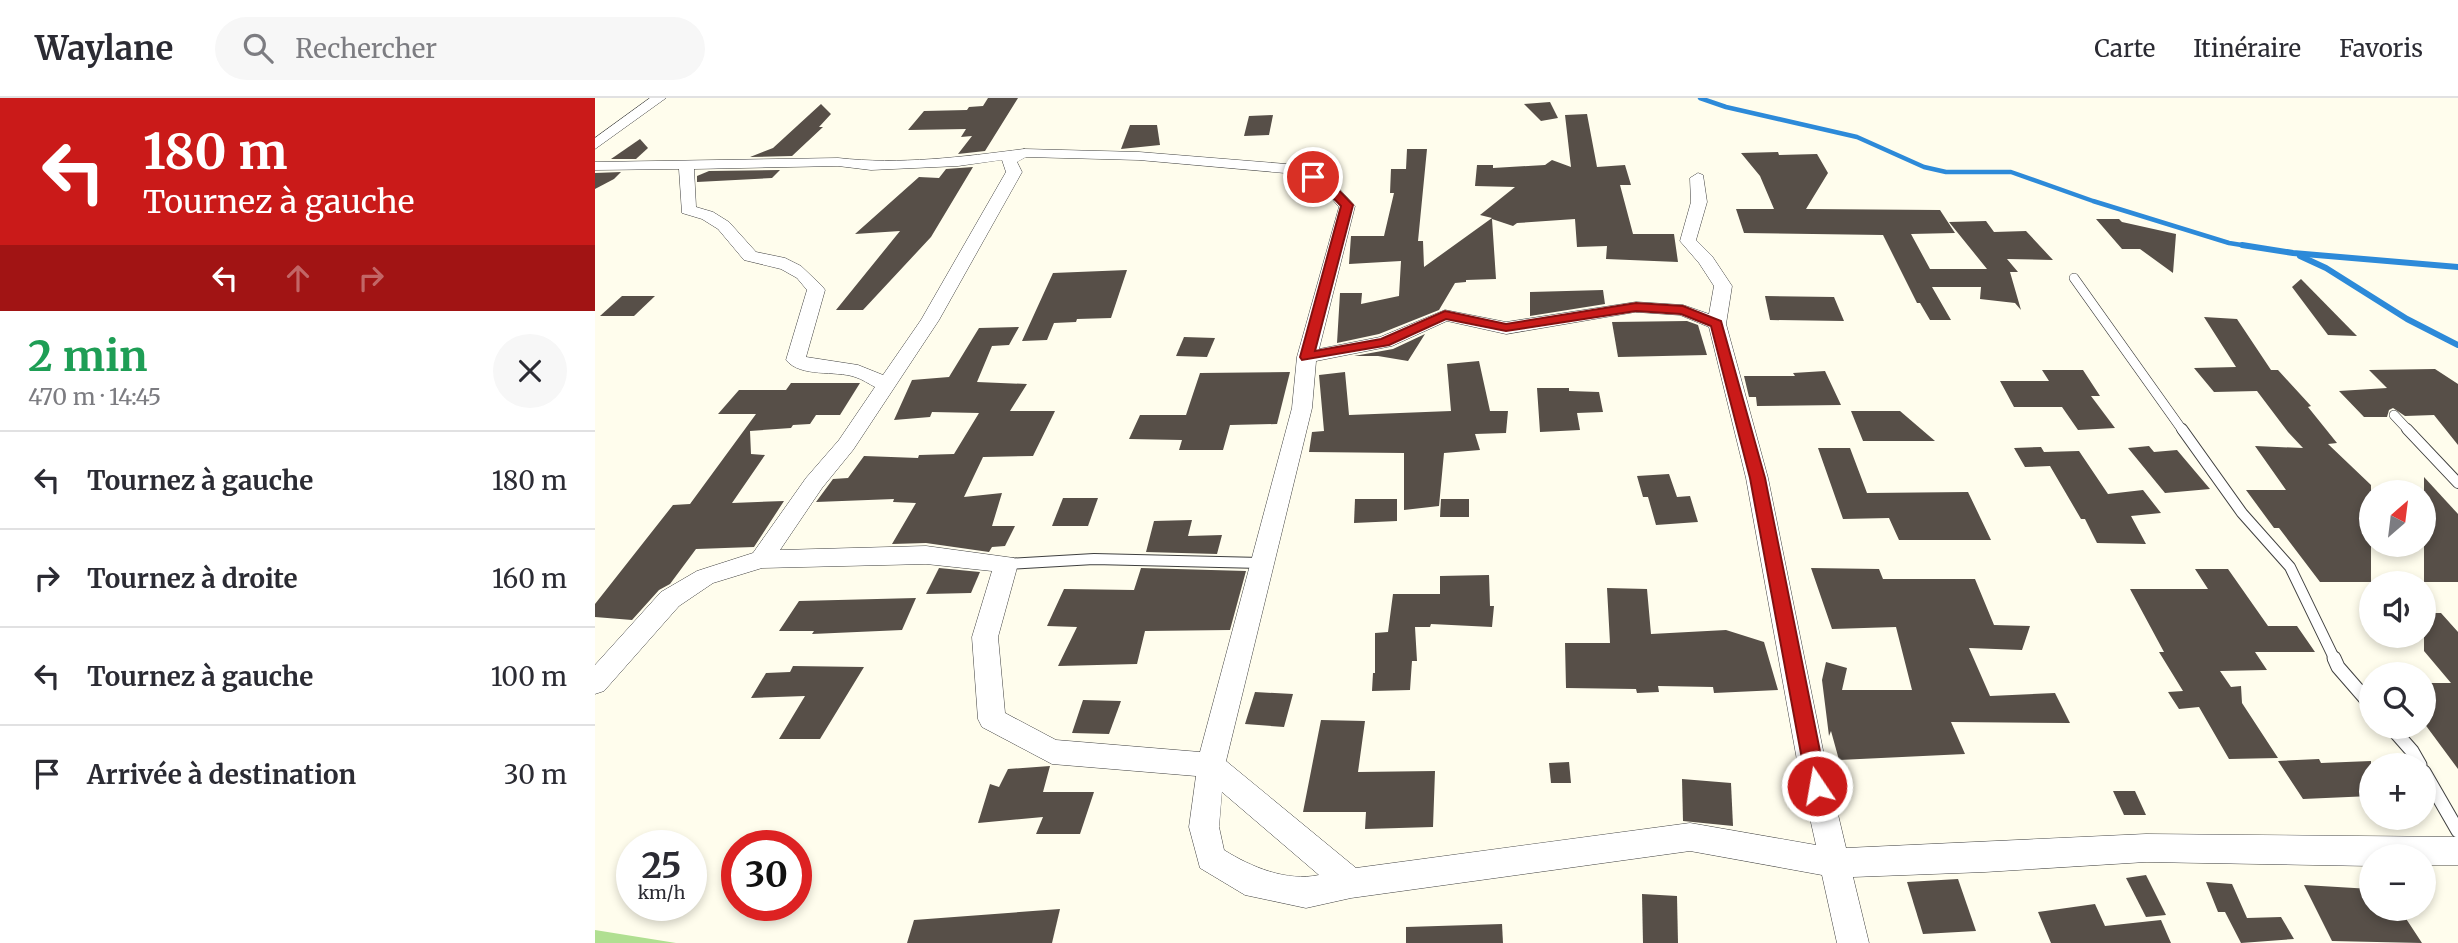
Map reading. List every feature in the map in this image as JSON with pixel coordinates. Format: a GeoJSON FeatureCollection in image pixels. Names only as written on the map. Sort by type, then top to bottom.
{"type":"FeatureCollection","features":[{"type":"Feature","properties":{"kind":"street"},"geometry":{"type":"LineString","coordinates":[[595,145],[659,98]]}},
{"type":"Feature","properties":{"kind":"street"},"geometry":{"type":"LineString","coordinates":[[761,559],[887,385],[930,320],[1014,172],[1009,160],[1024,153]]}},
{"type":"Feature","properties":{"kind":"street"},"geometry":{"type":"LineString","coordinates":[[595,166],[838,162],[871,166],[958,162],[1024,153],[1139,156],[1299,170],[1326,183],[1347,205],[1307,357],[1302,408],[1211,765],[1204,827],[1211,858],[1245,880],[1307,893],[1351,883],[1690,837],[1835,863],[1985,858],[2147,848],[2458,851]]}},
{"type":"Feature","properties":{"kind":"street"},"geometry":{"type":"LineString","coordinates":[[686,165],[688,210],[703,212],[732,230],[750,256],[783,261],[808,278],[816,290],[796,360],[814,366],[858,370],[887,385]]}},
{"type":"Feature","properties":{"kind":"street"},"geometry":{"type":"LineString","coordinates":[[1698,178],[1699,202],[1688,241],[1706,260],[1723,286],[1717,324],[1757,478],[1811,760],[1853,943]]}},
{"type":"Feature","properties":{"kind":"street"},"geometry":{"type":"LineString","coordinates":[[1307,357],[1385,342],[1445,315],[1506,328],[1636,307],[1683,310],[1717,324]]}},
{"type":"Feature","properties":{"kind":"street"},"geometry":{"type":"LineString","coordinates":[[595,683],[670,599],[705,577],[761,559],[926,555],[1006,564],[985,637],[992,719],[1052,752],[1211,765],[1351,883]]}},
{"type":"Feature","properties":{"kind":"lane"},"geometry":{"type":"LineString","coordinates":[[2074,278],[2234,503],[2290,567],[2338,667],[2359,691]]}},
{"type":"Feature","properties":{"kind":"lane"},"geometry":{"type":"LineString","coordinates":[[2394,415],[2458,483]]}},
{"type":"Feature","properties":{"kind":"lane"},"geometry":{"type":"LineString","coordinates":[[1006,564],[1094,559],[1261,563]]}},
{"type":"Feature","properties":{"kind":"lane"},"geometry":{"type":"LineString","coordinates":[[2401,739],[2413,753]]}},
{"type":"Feature","properties":{"kind":"lane"},"geometry":{"type":"LineString","coordinates":[[2436,793],[2458,831]]}},
{"type":"Feature","properties":{"kind":"green space"},"geometry":{"type":"Polygon","coordinates":[[[595,930],[676,943],[595,943],[595,930]]]}},
{"type":"Feature","properties":{"kind":"building"},"geometry":{"type":"Polygon","coordinates":[[[988,98],[1018,98],[985,151],[958,154],[972,136],[961,137],[966,129],[908,130],[924,111],[967,110],[969,107],[983,106],[988,98]]]}},
{"type":"Feature","properties":{"kind":"building"},"geometry":{"type":"Polygon","coordinates":[[[1550,102],[1558,118],[1541,121],[1524,104],[1550,102]]]}},
{"type":"Feature","properties":{"kind":"building"},"geometry":{"type":"Polygon","coordinates":[[[821,104],[831,114],[819,127],[823,127],[792,156],[750,157],[773,148],[821,104]]]}},
{"type":"Feature","properties":{"kind":"building"},"geometry":{"type":"Polygon","coordinates":[[[1587,114],[1597,167],[1625,165],[1631,185],[1620,185],[1633,234],[1674,234],[1678,262],[1606,259],[1607,246],[1577,247],[1575,219],[1517,223],[1513,226],[1492,219],[1496,279],[1455,283],[1439,310],[1379,334],[1337,343],[1340,293],[1362,293],[1361,304],[1399,296],[1401,261],[1349,264],[1351,236],[1384,236],[1394,193],[1390,193],[1391,169],[1406,169],[1407,149],[1427,149],[1418,241],[1423,241],[1424,267],[1492,218],[1480,215],[1515,187],[1475,186],[1477,165],[1493,165],[1493,168],[1545,165],[1552,160],[1571,167],[1565,115],[1587,114]]]}},
{"type":"Feature","properties":{"kind":"building"},"geometry":{"type":"Polygon","coordinates":[[[1273,115],[1269,135],[1244,136],[1249,116],[1273,115]]]}},
{"type":"Feature","properties":{"kind":"building"},"geometry":{"type":"Polygon","coordinates":[[[1130,125],[1157,125],[1160,145],[1121,149],[1130,125]]]}},
{"type":"Feature","properties":{"kind":"building"},"geometry":{"type":"Polygon","coordinates":[[[640,139],[648,148],[636,159],[611,159],[640,139]]]}},
{"type":"Feature","properties":{"kind":"building"},"geometry":{"type":"Polygon","coordinates":[[[1778,152],[1779,155],[1817,154],[1828,173],[1806,209],[1940,210],[1955,233],[1911,234],[1930,269],[1987,269],[1949,222],[1986,221],[1994,232],[2026,231],[2053,260],[2007,259],[2018,272],[2010,272],[2021,310],[2015,303],[1980,299],[1981,287],[1932,287],[1951,320],[1930,320],[1920,303],[1917,303],[1883,235],[1744,233],[1736,209],[1774,209],[1760,176],[1741,153],[1778,152]]]}},
{"type":"Feature","properties":{"kind":"building"},"geometry":{"type":"Polygon","coordinates":[[[973,167],[931,237],[863,310],[836,310],[900,231],[855,234],[919,177],[939,178],[946,169],[973,167]]]}},
{"type":"Feature","properties":{"kind":"building"},"geometry":{"type":"Polygon","coordinates":[[[780,170],[772,178],[697,182],[697,176],[709,171],[780,170]]]}},
{"type":"Feature","properties":{"kind":"building"},"geometry":{"type":"Polygon","coordinates":[[[621,172],[614,179],[595,189],[595,173],[621,172]]]}},
{"type":"Feature","properties":{"kind":"building"},"geometry":{"type":"Polygon","coordinates":[[[2096,219],[2119,219],[2122,222],[2176,234],[2173,273],[2140,249],[2122,249],[2096,219]]]}},
{"type":"Feature","properties":{"kind":"building"},"geometry":{"type":"Polygon","coordinates":[[[1127,270],[1111,318],[1054,323],[1047,340],[1022,341],[1053,273],[1127,270]]]}},
{"type":"Feature","properties":{"kind":"building"},"geometry":{"type":"Polygon","coordinates":[[[2301,279],[2357,336],[2328,335],[2292,287],[2301,279]]]}},
{"type":"Feature","properties":{"kind":"building"},"geometry":{"type":"Polygon","coordinates":[[[1603,290],[1605,304],[1530,316],[1530,292],[1603,290]]]}},
{"type":"Feature","properties":{"kind":"building"},"geometry":{"type":"Polygon","coordinates":[[[622,296],[655,296],[634,316],[600,316],[622,296]]]}},
{"type":"Feature","properties":{"kind":"building"},"geometry":{"type":"Polygon","coordinates":[[[1765,296],[1834,297],[1844,321],[1770,320],[1765,296]]]}},
{"type":"Feature","properties":{"kind":"building"},"geometry":{"type":"Polygon","coordinates":[[[2204,317],[2237,319],[2271,370],[2278,370],[2311,406],[2308,407],[2337,443],[2328,444],[2366,480],[2359,480],[2359,557],[2371,557],[2371,571],[2359,571],[2359,582],[2320,582],[2246,490],[2286,490],[2255,446],[2303,448],[2257,391],[2214,392],[2194,368],[2236,367],[2204,317]]]}},
{"type":"Feature","properties":{"kind":"building"},"geometry":{"type":"Polygon","coordinates":[[[1687,321],[1698,325],[1707,355],[1618,357],[1612,322],[1687,321]]]}},
{"type":"Feature","properties":{"kind":"building"},"geometry":{"type":"Polygon","coordinates":[[[1019,327],[1009,345],[992,346],[977,382],[1027,384],[1010,411],[1055,411],[1033,456],[983,457],[964,497],[1002,493],[992,526],[1015,526],[1005,546],[992,547],[989,552],[926,543],[892,544],[916,503],[893,502],[894,499],[816,502],[833,479],[848,478],[864,456],[918,458],[919,455],[954,454],[979,413],[932,412],[930,417],[894,420],[912,380],[949,377],[979,328],[1019,327]]]}},
{"type":"Feature","properties":{"kind":"building"},"geometry":{"type":"Polygon","coordinates":[[[1425,334],[1408,361],[1378,356],[1354,356],[1393,349],[1425,334]]]}},
{"type":"Feature","properties":{"kind":"building"},"geometry":{"type":"Polygon","coordinates":[[[1184,337],[1215,338],[1207,357],[1176,356],[1184,337]]]}},
{"type":"Feature","properties":{"kind":"building"},"geometry":{"type":"Polygon","coordinates":[[[1479,361],[1490,411],[1508,411],[1506,433],[1475,434],[1480,450],[1444,453],[1439,506],[1404,510],[1404,453],[1309,452],[1312,432],[1324,431],[1319,375],[1345,372],[1349,415],[1451,411],[1447,364],[1479,361]]]}},
{"type":"Feature","properties":{"kind":"building"},"geometry":{"type":"Polygon","coordinates":[[[2435,369],[2458,384],[2458,445],[2434,415],[2405,416],[2393,408],[2389,410],[2387,417],[2364,417],[2339,391],[2387,388],[2369,370],[2435,369]]]}},
{"type":"Feature","properties":{"kind":"building"},"geometry":{"type":"Polygon","coordinates":[[[2042,370],[2083,370],[2100,396],[2091,396],[2115,428],[2078,430],[2062,407],[2014,407],[2000,381],[2049,381],[2042,370]]]}},
{"type":"Feature","properties":{"kind":"building"},"geometry":{"type":"Polygon","coordinates":[[[1825,371],[1841,405],[1757,406],[1756,397],[1749,397],[1744,376],[1795,376],[1793,373],[1825,371]]]}},
{"type":"Feature","properties":{"kind":"building"},"geometry":{"type":"Polygon","coordinates":[[[1290,372],[1277,424],[1230,425],[1223,450],[1179,450],[1182,440],[1129,439],[1140,415],[1186,415],[1200,373],[1290,372]]]}},
{"type":"Feature","properties":{"kind":"building"},"geometry":{"type":"Polygon","coordinates":[[[791,383],[860,383],[840,415],[816,415],[810,424],[793,425],[791,428],[750,431],[751,454],[765,455],[732,503],[784,501],[754,547],[696,549],[670,584],[659,590],[632,620],[595,617],[595,604],[673,505],[690,504],[756,414],[718,414],[739,390],[786,390],[791,383]]]}},
{"type":"Feature","properties":{"kind":"building"},"geometry":{"type":"Polygon","coordinates":[[[1537,388],[1599,392],[1603,412],[1577,413],[1580,430],[1540,432],[1537,388]]]}},
{"type":"Feature","properties":{"kind":"building"},"geometry":{"type":"Polygon","coordinates":[[[1851,411],[1900,411],[1935,441],[1863,441],[1851,411]]]}},
{"type":"Feature","properties":{"kind":"building"},"geometry":{"type":"Polygon","coordinates":[[[2149,446],[2154,452],[2177,450],[2210,489],[2165,493],[2128,448],[2149,446]]]}},
{"type":"Feature","properties":{"kind":"building"},"geometry":{"type":"Polygon","coordinates":[[[2041,447],[2044,452],[2079,451],[2108,494],[2143,490],[2161,513],[2131,516],[2146,544],[2097,543],[2085,519],[2081,519],[2050,466],[2025,467],[2014,448],[2041,447]]]}},
{"type":"Feature","properties":{"kind":"building"},"geometry":{"type":"Polygon","coordinates":[[[1818,448],[1850,448],[1867,493],[1968,492],[1991,540],[1899,540],[1889,518],[1843,519],[1818,448]]]}},
{"type":"Feature","properties":{"kind":"building"},"geometry":{"type":"Polygon","coordinates":[[[1669,474],[1677,497],[1690,496],[1698,522],[1656,525],[1648,497],[1643,497],[1637,476],[1669,474]]]}},
{"type":"Feature","properties":{"kind":"building"},"geometry":{"type":"Polygon","coordinates":[[[2436,490],[2458,514],[2458,582],[2436,582],[2436,571],[2424,571],[2424,557],[2436,557],[2436,490]]]}},
{"type":"Feature","properties":{"kind":"building"},"geometry":{"type":"Polygon","coordinates":[[[1063,498],[1098,498],[1088,526],[1052,526],[1063,498]]]}},
{"type":"Feature","properties":{"kind":"building"},"geometry":{"type":"Polygon","coordinates":[[[1355,499],[1397,499],[1397,521],[1354,523],[1355,499]]]}},
{"type":"Feature","properties":{"kind":"building"},"geometry":{"type":"Polygon","coordinates":[[[1441,499],[1469,499],[1469,517],[1440,517],[1441,499]]]}},
{"type":"Feature","properties":{"kind":"building"},"geometry":{"type":"Polygon","coordinates":[[[1192,520],[1188,536],[1222,535],[1217,554],[1146,552],[1154,521],[1192,520]]]}},
{"type":"Feature","properties":{"kind":"building"},"geometry":{"type":"Polygon","coordinates":[[[939,568],[980,572],[971,593],[926,594],[939,568]]]}},
{"type":"Feature","properties":{"kind":"building"},"geometry":{"type":"Polygon","coordinates":[[[1141,568],[1246,571],[1230,630],[1145,631],[1137,664],[1058,666],[1077,627],[1047,626],[1064,589],[1134,590],[1141,568]]]}},
{"type":"Feature","properties":{"kind":"building"},"geometry":{"type":"Polygon","coordinates":[[[1811,568],[1879,569],[1883,579],[1975,579],[1994,625],[2030,626],[2022,650],[1969,648],[1990,696],[2055,693],[2070,723],[1951,722],[1965,754],[1839,760],[1831,731],[1829,736],[1822,680],[1826,662],[1847,668],[1842,690],[1912,690],[1896,627],[1832,629],[1811,568]]]}},
{"type":"Feature","properties":{"kind":"building"},"geometry":{"type":"Polygon","coordinates":[[[2195,569],[2228,569],[2268,626],[2297,626],[2315,652],[2255,652],[2267,670],[2220,671],[2231,687],[2241,686],[2242,703],[2278,758],[2229,759],[2199,707],[2179,709],[2168,692],[2183,691],[2159,652],[2164,652],[2130,589],[2208,589],[2195,569]]]}},
{"type":"Feature","properties":{"kind":"building"},"geometry":{"type":"Polygon","coordinates":[[[1489,575],[1490,606],[1494,606],[1492,627],[1431,624],[1430,627],[1415,627],[1417,661],[1412,661],[1410,690],[1372,691],[1375,633],[1388,632],[1393,594],[1440,594],[1440,576],[1489,575]]]}},
{"type":"Feature","properties":{"kind":"building"},"geometry":{"type":"Polygon","coordinates":[[[1607,588],[1647,589],[1651,634],[1726,630],[1764,642],[1778,690],[1714,693],[1713,687],[1658,686],[1659,692],[1637,693],[1636,689],[1566,688],[1565,643],[1610,643],[1607,588]]]}},
{"type":"Feature","properties":{"kind":"building"},"geometry":{"type":"Polygon","coordinates":[[[916,598],[902,630],[812,634],[814,631],[779,631],[799,601],[916,598]]]}},
{"type":"Feature","properties":{"kind":"building"},"geometry":{"type":"Polygon","coordinates":[[[2436,613],[2441,613],[2458,632],[2458,769],[2436,739],[2436,683],[2451,683],[2424,648],[2436,648],[2436,613]]]}},
{"type":"Feature","properties":{"kind":"building"},"geometry":{"type":"Polygon","coordinates":[[[793,666],[864,667],[820,739],[779,739],[805,696],[751,698],[766,673],[790,672],[793,666]]]}},
{"type":"Feature","properties":{"kind":"building"},"geometry":{"type":"Polygon","coordinates":[[[1255,692],[1293,694],[1284,727],[1245,724],[1255,692]]]}},
{"type":"Feature","properties":{"kind":"building"},"geometry":{"type":"Polygon","coordinates":[[[1083,700],[1121,701],[1109,734],[1072,733],[1083,700]]]}},
{"type":"Feature","properties":{"kind":"building"},"geometry":{"type":"Polygon","coordinates":[[[1321,720],[1365,721],[1358,772],[1435,771],[1433,827],[1365,829],[1366,812],[1303,812],[1321,720]]]}},
{"type":"Feature","properties":{"kind":"building"},"geometry":{"type":"Polygon","coordinates":[[[2319,759],[2321,763],[2359,761],[2359,797],[2303,799],[2278,761],[2319,759]]]}},
{"type":"Feature","properties":{"kind":"building"},"geometry":{"type":"Polygon","coordinates":[[[1569,762],[1571,783],[1551,783],[1549,763],[1569,762]]]}},
{"type":"Feature","properties":{"kind":"building"},"geometry":{"type":"Polygon","coordinates":[[[1050,766],[1043,792],[1094,792],[1080,834],[1036,834],[1043,817],[978,823],[990,784],[999,787],[1008,769],[1050,766]]]}},
{"type":"Feature","properties":{"kind":"building"},"geometry":{"type":"Polygon","coordinates":[[[1682,779],[1731,783],[1733,826],[1683,821],[1682,779]]]}},
{"type":"Feature","properties":{"kind":"building"},"geometry":{"type":"Polygon","coordinates":[[[2113,791],[2135,791],[2146,815],[2124,815],[2113,791]]]}},
{"type":"Feature","properties":{"kind":"building"},"geometry":{"type":"Polygon","coordinates":[[[2146,875],[2166,915],[2146,917],[2126,878],[2146,875]]]}},
{"type":"Feature","properties":{"kind":"building"},"geometry":{"type":"Polygon","coordinates":[[[1958,879],[1976,931],[1923,934],[1907,882],[1958,879]]]}},
{"type":"Feature","properties":{"kind":"building"},"geometry":{"type":"Polygon","coordinates":[[[2206,882],[2232,884],[2247,918],[2281,917],[2294,939],[2241,943],[2225,912],[2218,912],[2206,882]]]}},
{"type":"Feature","properties":{"kind":"building"},"geometry":{"type":"Polygon","coordinates":[[[2304,885],[2359,888],[2359,921],[2408,921],[2422,943],[2332,941],[2304,885]]]}},
{"type":"Feature","properties":{"kind":"building"},"geometry":{"type":"Polygon","coordinates":[[[1642,894],[1677,896],[1678,943],[1643,943],[1642,894]]]}},
{"type":"Feature","properties":{"kind":"building"},"geometry":{"type":"Polygon","coordinates":[[[2095,904],[2105,926],[2161,920],[2171,943],[2051,943],[2038,912],[2095,904]]]}},
{"type":"Feature","properties":{"kind":"building"},"geometry":{"type":"Polygon","coordinates":[[[1060,909],[1052,943],[907,943],[914,920],[1060,909]]]}},
{"type":"Feature","properties":{"kind":"building"},"geometry":{"type":"Polygon","coordinates":[[[1502,924],[1503,943],[1406,943],[1406,927],[1502,924]]]}},
{"type":"Feature","properties":{"kind":"waterway"},"geometry":{"type":"LineString","coordinates":[[1700,98],[1726,107],[1857,137],[1924,167],[1946,172],[2011,172],[2093,201],[2229,243],[2254,247]]}},
{"type":"Feature","properties":{"kind":"waterway"},"geometry":{"type":"LineString","coordinates":[[2242,245],[2293,253],[2458,267]]}},
{"type":"Feature","properties":{"kind":"waterway"},"geometry":{"type":"LineString","coordinates":[[2300,256],[2326,268],[2407,319],[2458,345]]}},
{"type":"Feature","properties":{"kind":"route"},"geometry":{"type":"LineString","coordinates":[[1313,177],[1326,183],[1347,205],[1307,357],[1385,342],[1445,315],[1506,328],[1636,307],[1683,310],[1717,324],[1757,478],[1817,786]]}}]}
